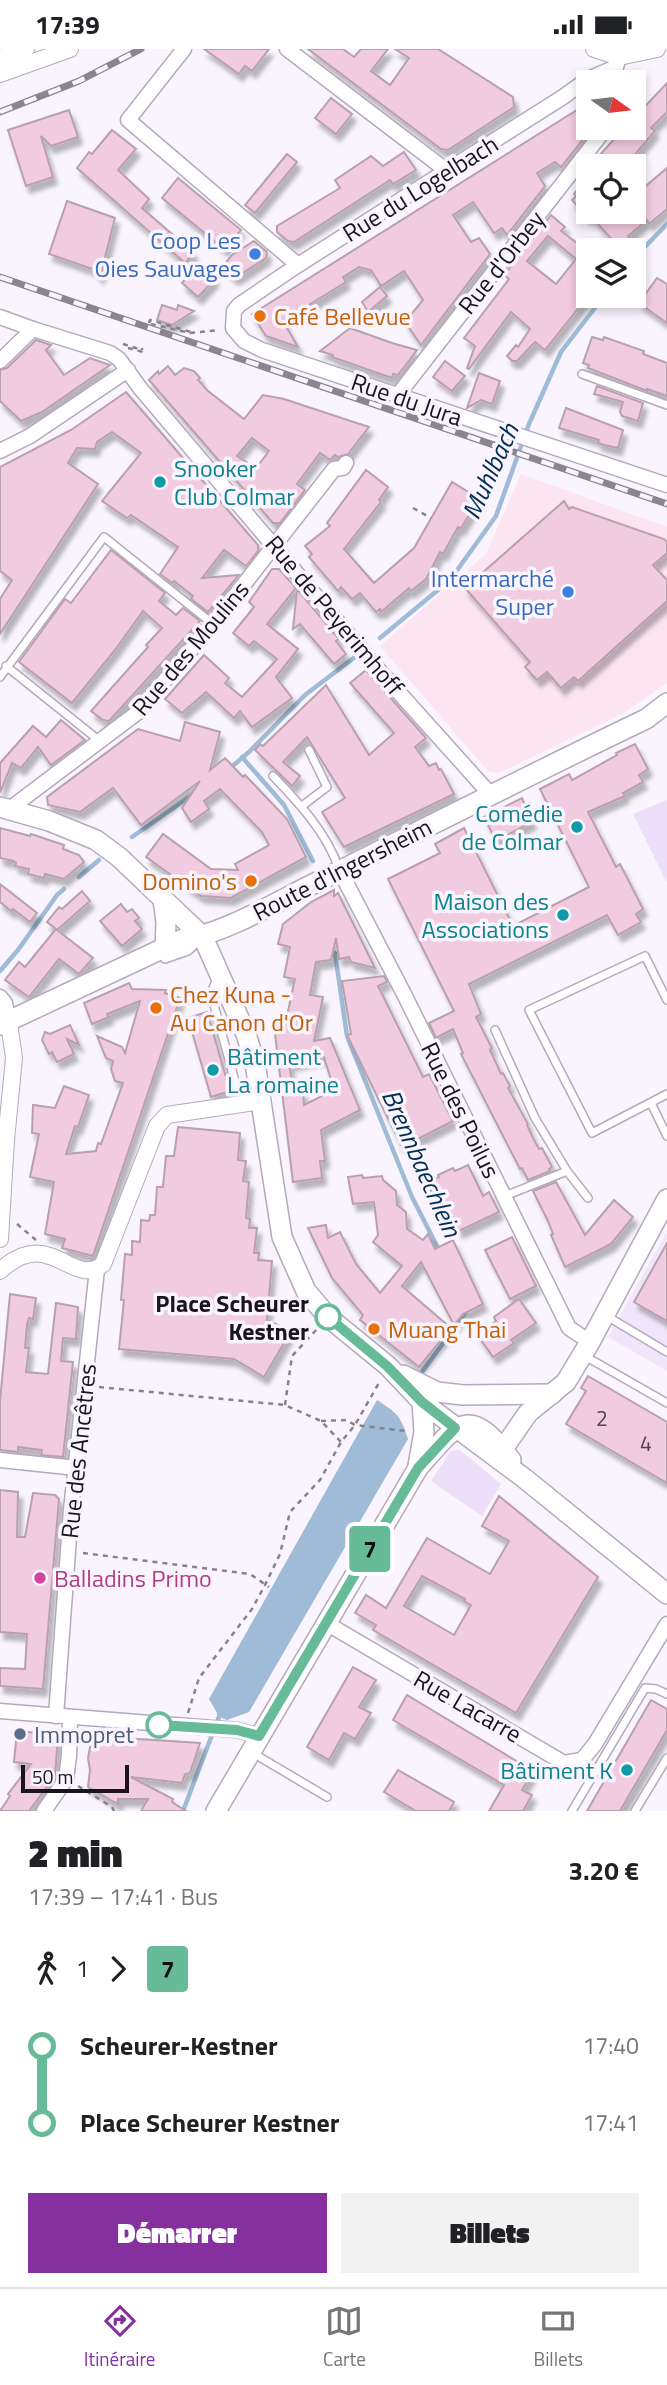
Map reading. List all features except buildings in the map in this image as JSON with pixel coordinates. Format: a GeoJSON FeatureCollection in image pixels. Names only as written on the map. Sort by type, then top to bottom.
{"type":"FeatureCollection","features":[{"type":"Feature","properties":{"kind":"main road","name":"Route d'Ingersheim"},"geometry":{"type":"LineString","coordinates":[[3,1025],[23,1013],[163,955],[183,939],[203,937],[340,871],[490,794],[646,719],[667,704]]}},
{"type":"Feature","properties":{"kind":"main road"},"geometry":{"type":"LineString","coordinates":[[4,809],[74,830],[96,840],[120,857],[203,937],[246,1034],[255,1063],[282,1237],[306,1291],[328,1317],[387,1366],[422,1402],[524,1478],[667,1594]]}},
{"type":"Feature","properties":{"kind":"main road"},"geometry":{"type":"LineString","coordinates":[[163,899],[166,922],[163,955]]}},
{"type":"Feature","properties":{"kind":"main road"},"geometry":{"type":"LineString","coordinates":[[503,1449],[528,1413],[566,1382],[667,1199]]}},
{"type":"Feature","properties":{"kind":"main road"},"geometry":{"type":"LineString","coordinates":[[387,1366],[437,1392],[463,1395],[552,1394]]}},
{"type":"Feature","properties":{"kind":"main road"},"geometry":{"type":"LineString","coordinates":[[418,1468],[424,1432],[422,1402]]}},
{"type":"Feature","properties":{"kind":"main road"},"geometry":{"type":"LineString","coordinates":[[216,1811],[418,1468],[455,1428],[463,1425],[480,1426],[503,1449],[524,1478]]}},
{"type":"Feature","properties":{"kind":"street"},"geometry":{"type":"LineString","coordinates":[[0,58],[26,49]]}},
{"type":"Feature","properties":{"kind":"street"},"geometry":{"type":"LineString","coordinates":[[0,74],[70,49]]}},
{"type":"Feature","properties":{"kind":"street"},"geometry":{"type":"LineString","coordinates":[[184,49],[128,120],[298,265]]}},
{"type":"Feature","properties":{"kind":"street"},"geometry":{"type":"LineString","coordinates":[[287,49],[447,171]]}},
{"type":"Feature","properties":{"kind":"street"},"geometry":{"type":"LineString","coordinates":[[593,49],[619,57],[657,49]]}},
{"type":"Feature","properties":{"kind":"street","name":"Rue du Logelbach"},"geometry":{"type":"LineString","coordinates":[[610,70],[616,67],[619,57]]}},
{"type":"Feature","properties":{"kind":"street","name":"Rue du Logelbach"},"geometry":{"type":"LineString","coordinates":[[233,328],[234,311],[239,305],[576,89]]}},
{"type":"Feature","properties":{"kind":"street","name":"Rue d'Orbey"},"geometry":{"type":"LineString","coordinates":[[397,396],[597,140]]}},
{"type":"Feature","properties":{"kind":"street","name":"Rue de Peyerimhoff"},"geometry":{"type":"LineString","coordinates":[[0,317],[110,353],[119,359],[140,388],[376,667],[490,794]]}},
{"type":"Feature","properties":{"kind":"street","name":"Rue du Jura"},"geometry":{"type":"LineString","coordinates":[[233,328],[237,335],[251,345],[667,485]]}},
{"type":"Feature","properties":{"kind":"street"},"geometry":{"type":"LineString","coordinates":[[0,361],[33,330]]}},
{"type":"Feature","properties":{"kind":"street"},"geometry":{"type":"LineString","coordinates":[[0,451],[30,436],[128,370]]}},
{"type":"Feature","properties":{"kind":"street","name":"Rue des Moulins"},"geometry":{"type":"LineString","coordinates":[[4,809],[101,742],[137,713],[213,624],[334,469],[342,468],[346,463]]}},
{"type":"Feature","properties":{"kind":"street","name":"Rue des Poilus"},"geometry":{"type":"LineString","coordinates":[[340,871],[569,1328],[586,1348]]}},
{"type":"Feature","properties":{"kind":"street"},"geometry":{"type":"LineString","coordinates":[[0,997],[5,1003],[3,1025],[14,1059],[0,1239]]}},
{"type":"Feature","properties":{"kind":"street"},"geometry":{"type":"LineString","coordinates":[[0,1271],[15,1259],[32,1253],[50,1255],[67,1265],[84,1270],[97,1269],[103,1264],[157,1126],[167,1115],[261,1095]]}},
{"type":"Feature","properties":{"kind":"street","name":"Rue des Ancêtres"},"geometry":{"type":"LineString","coordinates":[[66,1779],[69,1756],[63,1717],[67,1552],[97,1269]]}},
{"type":"Feature","properties":{"kind":"street"},"geometry":{"type":"LineString","coordinates":[[0,1460],[76,1468]]}},
{"type":"Feature","properties":{"kind":"street","name":"Rue Lacarre"},"geometry":{"type":"LineString","coordinates":[[326,1623],[564,1763],[582,1761],[595,1744],[667,1624]]}},
{"type":"Feature","properties":{"kind":"street"},"geometry":{"type":"LineString","coordinates":[[0,1711],[237,1730],[255,1744]]}},
{"type":"Feature","properties":{"kind":"street"},"geometry":{"type":"LineString","coordinates":[[44,1811],[66,1779]]}},
{"type":"Feature","properties":{"kind":"lane"},"geometry":{"type":"LineString","coordinates":[[582,374],[667,405]]}},
{"type":"Feature","properties":{"kind":"lane"},"geometry":{"type":"LineString","coordinates":[[0,677],[104,537],[213,624]]}},
{"type":"Feature","properties":{"kind":"lane"},"geometry":{"type":"LineString","coordinates":[[6,666],[101,742]]}},
{"type":"Feature","properties":{"kind":"lane"},"geometry":{"type":"LineString","coordinates":[[302,806],[327,787],[309,750]]}},
{"type":"Feature","properties":{"kind":"lane"},"geometry":{"type":"LineString","coordinates":[[273,776],[302,806],[334,854],[340,871]]}},
{"type":"Feature","properties":{"kind":"lane"},"geometry":{"type":"LineString","coordinates":[[667,1000],[645,957],[529,1010],[592,1133],[667,1094]]}},
{"type":"Feature","properties":{"kind":"lane"},"geometry":{"type":"LineString","coordinates":[[3,1025],[28,1019],[136,971]]}},
{"type":"Feature","properties":{"kind":"lane"},"geometry":{"type":"LineString","coordinates":[[495,1030],[535,1118],[567,1171],[589,1198]]}},
{"type":"Feature","properties":{"kind":"lane"},"geometry":{"type":"LineString","coordinates":[[651,1103],[667,1136]]}},
{"type":"Feature","properties":{"kind":"lane"},"geometry":{"type":"LineString","coordinates":[[504,1197],[567,1171]]}},
{"type":"Feature","properties":{"kind":"lane"},"geometry":{"type":"LineString","coordinates":[[604,1315],[667,1352]]}},
{"type":"Feature","properties":{"kind":"lane"},"geometry":{"type":"LineString","coordinates":[[586,1348],[667,1403]]}},
{"type":"Feature","properties":{"kind":"lane"},"geometry":{"type":"LineString","coordinates":[[572,1811],[645,1688],[667,1694]]}},
{"type":"Feature","properties":{"kind":"lane"},"geometry":{"type":"LineString","coordinates":[[255,1744],[327,1797]]}},
{"type":"Feature","properties":{"kind":"lane"},"geometry":{"type":"LineString","coordinates":[[635,1811],[667,1758]]}},
{"type":"Feature","properties":{"kind":"path"},"geometry":{"type":"LineString","coordinates":[[150,323],[150,320],[194,333],[233,328]]}},
{"type":"Feature","properties":{"kind":"path"},"geometry":{"type":"LineString","coordinates":[[413,508],[431,518]]}},
{"type":"Feature","properties":{"kind":"path"},"geometry":{"type":"LineString","coordinates":[[285,1405],[292,1356],[328,1317]]}},
{"type":"Feature","properties":{"kind":"path"},"geometry":{"type":"LineString","coordinates":[[189,1727],[200,1678],[267,1586],[280,1554],[290,1512],[320,1481],[341,1442],[355,1426],[387,1366]]}},
{"type":"Feature","properties":{"kind":"path"},"geometry":{"type":"LineString","coordinates":[[85,1386],[285,1405],[321,1421],[341,1442]]}},
{"type":"Feature","properties":{"kind":"path"},"geometry":{"type":"LineString","coordinates":[[321,1421],[346,1420],[355,1426],[413,1432]]}},
{"type":"Feature","properties":{"kind":"path"},"geometry":{"type":"LineString","coordinates":[[76,1552],[250,1574],[267,1586]]}},
{"type":"Feature","properties":{"kind":"path"},"geometry":{"type":"LineString","coordinates":[[66,1779],[112,1807],[114,1811]]}},
{"type":"Feature","properties":{"kind":"shaded area"},"geometry":{"type":"Polygon","coordinates":[[[521,474],[667,527],[667,683],[624,713],[499,773],[488,771],[380,646],[486,554],[521,474]]]}},
{"type":"Feature","properties":{"kind":"shaded area"},"geometry":{"type":"Polygon","coordinates":[[[667,800],[667,883],[633,814],[667,800]]]}},
{"type":"Feature","properties":{"kind":"shaded area"},"geometry":{"type":"Polygon","coordinates":[[[667,1232],[667,1371],[608,1337],[667,1232]]]}},
{"type":"Feature","properties":{"kind":"shaded area"},"geometry":{"type":"Polygon","coordinates":[[[451,1451],[461,1451],[501,1484],[482,1516],[431,1481],[451,1451]]]}},
{"type":"Feature","properties":{"kind":"water"},"geometry":{"type":"Polygon","coordinates":[[[377,1400],[397,1416],[408,1439],[249,1712],[227,1720],[217,1716],[209,1699],[377,1400]]]}},
{"type":"Feature","properties":{"kind":"waterway","name":"Muhlbach"},"geometry":{"type":"LineString","coordinates":[[646,246],[667,224]]}},
{"type":"Feature","properties":{"kind":"waterway","name":"Muhlbach"},"geometry":{"type":"LineString","coordinates":[[380,638],[450,580],[496,516],[529,424],[561,352],[595,308]]}},
{"type":"Feature","properties":{"kind":"waterway","name":"Muhlbach"},"geometry":{"type":"LineString","coordinates":[[228,770],[305,695],[355,657]]}},
{"type":"Feature","properties":{"kind":"waterway","name":"Brennbaechlein"},"geometry":{"type":"LineString","coordinates":[[242,757],[284,805],[313,861]]}},
{"type":"Feature","properties":{"kind":"waterway","name":"Muhlbach"},"geometry":{"type":"LineString","coordinates":[[132,837],[195,793]]}},
{"type":"Feature","properties":{"kind":"waterway","name":"Muhlbach"},"geometry":{"type":"LineString","coordinates":[[79,877],[99,860]]}},
{"type":"Feature","properties":{"kind":"waterway","name":"Muhlbach"},"geometry":{"type":"LineString","coordinates":[[0,971],[64,889]]}},
{"type":"Feature","properties":{"kind":"waterway","name":"Brennbaechlein"},"geometry":{"type":"LineString","coordinates":[[335,953],[347,1036],[412,1197],[439,1250]]}},
{"type":"Feature","properties":{"kind":"waterway","name":"Brennbaechlein"},"geometry":{"type":"LineString","coordinates":[[422,1372],[468,1309]]}},
{"type":"Feature","properties":{"kind":"waterway","name":"Brennbaechlein"},"geometry":{"type":"LineString","coordinates":[[183,1811],[220,1714]]}},
{"type":"Feature","properties":{"kind":"railway"},"geometry":{"type":"LineString","coordinates":[[0,112],[79,81],[141,49]]}},
{"type":"Feature","properties":{"kind":"railway"},"geometry":{"type":"LineString","coordinates":[[0,277],[667,504]]}},
{"type":"Feature","properties":{"kind":"bus line","name":"7"},"geometry":{"type":"LineString","coordinates":[[159,1725],[237,1730],[259,1736],[418,1468],[455,1428],[422,1402],[387,1366],[328,1317]]}},
{"type":"Feature","properties":{"kind":"place","name":"Coop Les Oies Sauvages"},"geometry":{"type":"Point","coordinates":[255,254]}},
{"type":"Feature","properties":{"kind":"place","name":"Café Bellevue"},"geometry":{"type":"Point","coordinates":[260,316]}},
{"type":"Feature","properties":{"kind":"place","name":"Snooker Club Colmar"},"geometry":{"type":"Point","coordinates":[160,482]}},
{"type":"Feature","properties":{"kind":"place","name":"Intermarché Super"},"geometry":{"type":"Point","coordinates":[568,592]}},
{"type":"Feature","properties":{"kind":"place","name":"Comédie de Colmar"},"geometry":{"type":"Point","coordinates":[577,827]}},
{"type":"Feature","properties":{"kind":"place","name":"Domino's"},"geometry":{"type":"Point","coordinates":[251,881]}},
{"type":"Feature","properties":{"kind":"place","name":"Maison des Associations"},"geometry":{"type":"Point","coordinates":[563,915]}},
{"type":"Feature","properties":{"kind":"place","name":"Chez Kuna - Au Canon d'Or"},"geometry":{"type":"Point","coordinates":[156,1008]}},
{"type":"Feature","properties":{"kind":"place","name":"Bâtiment La romaine"},"geometry":{"type":"Point","coordinates":[213,1070]}},
{"type":"Feature","properties":{"kind":"place","name":"Place Scheurer Kestner"},"geometry":{"type":"Point","coordinates":[328,1317]}},
{"type":"Feature","properties":{"kind":"place","name":"Muang Thai"},"geometry":{"type":"Point","coordinates":[374,1329]}},
{"type":"Feature","properties":{"kind":"place","name":"Balladins Primo"},"geometry":{"type":"Point","coordinates":[40,1578]}},
{"type":"Feature","properties":{"kind":"place","name":"Immopret"},"geometry":{"type":"Point","coordinates":[20,1734]}},
{"type":"Feature","properties":{"kind":"place","name":"Bâtiment K"},"geometry":{"type":"Point","coordinates":[627,1770]}}]}
